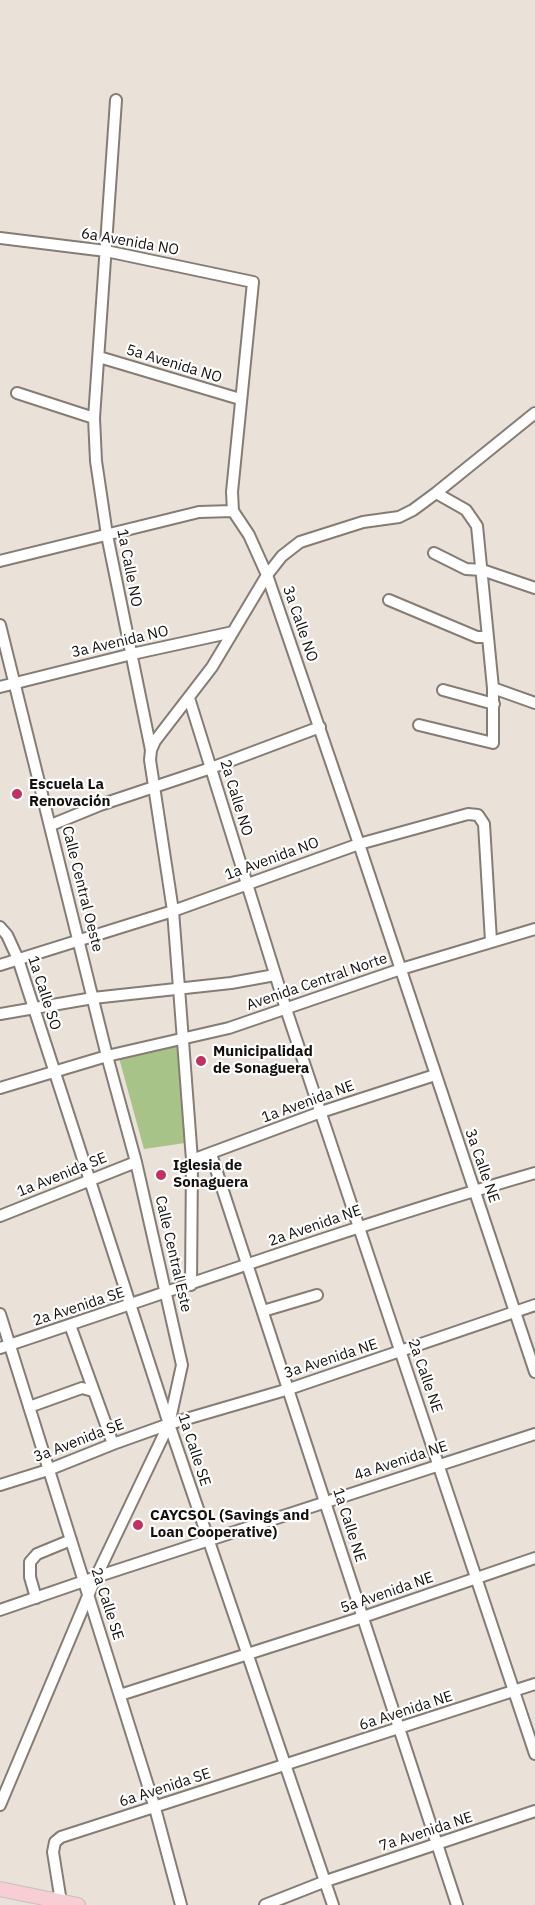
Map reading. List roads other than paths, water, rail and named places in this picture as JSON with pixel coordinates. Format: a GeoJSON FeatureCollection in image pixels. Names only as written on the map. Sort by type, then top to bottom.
{"type":"FeatureCollection","features":[{"type":"Feature","properties":{"kind":"main road"},"geometry":{"type":"LineString","coordinates":[[0,1889],[78,1905]]}},
{"type":"Feature","properties":{"kind":"main road"},"geometry":{"type":"LineString","coordinates":[[0,1897],[35,1905]]}},
{"type":"Feature","properties":{"kind":"street","name":"1a Calle NO"},"geometry":{"type":"LineString","coordinates":[[116,100],[94,417],[96,461],[107,535],[151,750],[150,760],[173,911],[183,1039]]}},
{"type":"Feature","properties":{"kind":"street","name":"6a Avenida NO"},"geometry":{"type":"LineString","coordinates":[[0,238],[106,251],[253,282],[240,399]]}},
{"type":"Feature","properties":{"kind":"street","name":"5a Avenida NO"},"geometry":{"type":"LineString","coordinates":[[99,357],[240,399]]}},
{"type":"Feature","properties":{"kind":"street"},"geometry":{"type":"LineString","coordinates":[[17,393],[94,417]]}},
{"type":"Feature","properties":{"kind":"street"},"geometry":{"type":"LineString","coordinates":[[0,561],[199,512],[233,511],[232,474],[240,399]]}},
{"type":"Feature","properties":{"kind":"street"},"geometry":{"type":"LineString","coordinates":[[151,750],[155,741],[212,667],[267,575],[282,556],[300,542],[363,522],[399,517],[413,510],[535,413]]}},
{"type":"Feature","properties":{"kind":"street"},"geometry":{"type":"LineString","coordinates":[[419,725],[493,743],[493,688],[477,526],[466,510],[436,493]]}},
{"type":"Feature","properties":{"kind":"street","name":"3a Calle NO"},"geometry":{"type":"LineString","coordinates":[[233,511],[249,535],[267,575],[401,969]]}},
{"type":"Feature","properties":{"kind":"street"},"geometry":{"type":"LineString","coordinates":[[435,553],[466,569],[482,570],[535,588]]}},
{"type":"Feature","properties":{"kind":"street"},"geometry":{"type":"LineString","coordinates":[[389,600],[477,637],[488,637]]}},
{"type":"Feature","properties":{"kind":"street","name":"Calle Central Oeste"},"geometry":{"type":"LineString","coordinates":[[0,625],[107,1056]]}},
{"type":"Feature","properties":{"kind":"street","name":"3a Avenida NO"},"geometry":{"type":"LineString","coordinates":[[0,687],[233,632]]}},
{"type":"Feature","properties":{"kind":"street"},"geometry":{"type":"LineString","coordinates":[[493,688],[535,703]]}},
{"type":"Feature","properties":{"kind":"street"},"geometry":{"type":"LineString","coordinates":[[443,690],[494,704]]}},
{"type":"Feature","properties":{"kind":"street","name":"2a Calle NO"},"geometry":{"type":"LineString","coordinates":[[189,698],[286,1009]]}},
{"type":"Feature","properties":{"kind":"street"},"geometry":{"type":"LineString","coordinates":[[51,825],[100,805],[211,768],[320,727]]}},
{"type":"Feature","properties":{"kind":"street","name":"1a Avenida NO"},"geometry":{"type":"LineString","coordinates":[[0,965],[173,911],[359,844],[468,814],[478,814],[484,824],[491,941]]}},
{"type":"Feature","properties":{"kind":"street","name":"1a Calle SO"},"geometry":{"type":"LineString","coordinates":[[0,927],[8,935],[18,959],[54,1072]]}},
{"type":"Feature","properties":{"kind":"street","name":"Avenida Central Norte"},"geometry":{"type":"LineString","coordinates":[[0,1088],[107,1056],[229,1028],[401,969],[535,929]]}},
{"type":"Feature","properties":{"kind":"street","name":"3a Calle NE"},"geometry":{"type":"LineString","coordinates":[[401,969],[535,1372]]}},
{"type":"Feature","properties":{"kind":"street"},"geometry":{"type":"LineString","coordinates":[[0,1014],[275,975]]}},
{"type":"Feature","properties":{"kind":"street","name":"2a Calle NE"},"geometry":{"type":"LineString","coordinates":[[286,1009],[535,1754]]}},
{"type":"Feature","properties":{"kind":"street"},"geometry":{"type":"LineString","coordinates":[[183,1039],[192,1160],[191,1285]]}},
{"type":"Feature","properties":{"kind":"street","name":"Calle Central Este"},"geometry":{"type":"LineString","coordinates":[[0,1805],[96,1577],[169,1424],[182,1365],[136,1162],[107,1056]]}},
{"type":"Feature","properties":{"kind":"street","name":"1a Calle SE"},"geometry":{"type":"LineString","coordinates":[[54,1072],[169,1424],[333,1905]]}},
{"type":"Feature","properties":{"kind":"street","name":"1a Avenida NE"},"geometry":{"type":"LineString","coordinates":[[192,1160],[321,1112],[435,1075]]}},
{"type":"Feature","properties":{"kind":"street","name":"1a Calle NE"},"geometry":{"type":"LineString","coordinates":[[211,1154],[457,1905]]}},
{"type":"Feature","properties":{"kind":"street","name":"1a Avenida SE"},"geometry":{"type":"LineString","coordinates":[[0,1216],[136,1162]]}},
{"type":"Feature","properties":{"kind":"street","name":"2a Avenida NE"},"geometry":{"type":"LineString","coordinates":[[166,1293],[359,1226],[535,1173]]}},
{"type":"Feature","properties":{"kind":"street","name":"2a Avenida SE"},"geometry":{"type":"LineString","coordinates":[[5,1347],[166,1293]]}},
{"type":"Feature","properties":{"kind":"street"},"geometry":{"type":"LineString","coordinates":[[263,1311],[317,1295]]}},
{"type":"Feature","properties":{"kind":"street","name":"3a Avenida NE"},"geometry":{"type":"LineString","coordinates":[[169,1424],[289,1389],[535,1305]]}},
{"type":"Feature","properties":{"kind":"street","name":"2a Calle SE"},"geometry":{"type":"LineString","coordinates":[[0,1314],[5,1347],[29,1407],[120,1695],[155,1808],[181,1905]]}},
{"type":"Feature","properties":{"kind":"street"},"geometry":{"type":"LineString","coordinates":[[70,1325],[113,1444]]}},
{"type":"Feature","properties":{"kind":"street"},"geometry":{"type":"LineString","coordinates":[[29,1407],[82,1388],[93,1391]]}},
{"type":"Feature","properties":{"kind":"street","name":"3a Avenida SE"},"geometry":{"type":"LineString","coordinates":[[0,1485],[48,1470],[169,1424]]}},
{"type":"Feature","properties":{"kind":"street","name":"4a Avenida NE"},"geometry":{"type":"LineString","coordinates":[[0,1610],[535,1434]]}},
{"type":"Feature","properties":{"kind":"street"},"geometry":{"type":"LineString","coordinates":[[36,1598],[30,1577],[30,1562],[37,1554],[71,1540]]}},
{"type":"Feature","properties":{"kind":"street","name":"5a Avenida NE"},"geometry":{"type":"LineString","coordinates":[[120,1695],[248,1655],[535,1558]]}},
{"type":"Feature","properties":{"kind":"street","name":"6a Avenida NE"},"geometry":{"type":"LineString","coordinates":[[286,1765],[535,1684]]}},
{"type":"Feature","properties":{"kind":"street","name":"6a Avenida SE"},"geometry":{"type":"LineString","coordinates":[[61,1902],[53,1852],[55,1842],[61,1837],[286,1765]]}},
{"type":"Feature","properties":{"kind":"street","name":"7a Avenida NE"},"geometry":{"type":"LineString","coordinates":[[265,1905],[326,1881],[535,1811]]}},
{"type":"Feature","properties":{"kind":"place","name":"Escuela La Renovación"},"geometry":{"type":"Point","coordinates":[17,794]}},
{"type":"Feature","properties":{"kind":"place","name":"Municipalidad de Sonaguera"},"geometry":{"type":"Point","coordinates":[201,1061]}},
{"type":"Feature","properties":{"kind":"place","name":"Iglesia de Sonaguera"},"geometry":{"type":"Point","coordinates":[161,1175]}},
{"type":"Feature","properties":{"kind":"place","name":"CAYCSOL (Savings and Loan Cooperative)"},"geometry":{"type":"Point","coordinates":[138,1525]}}]}
